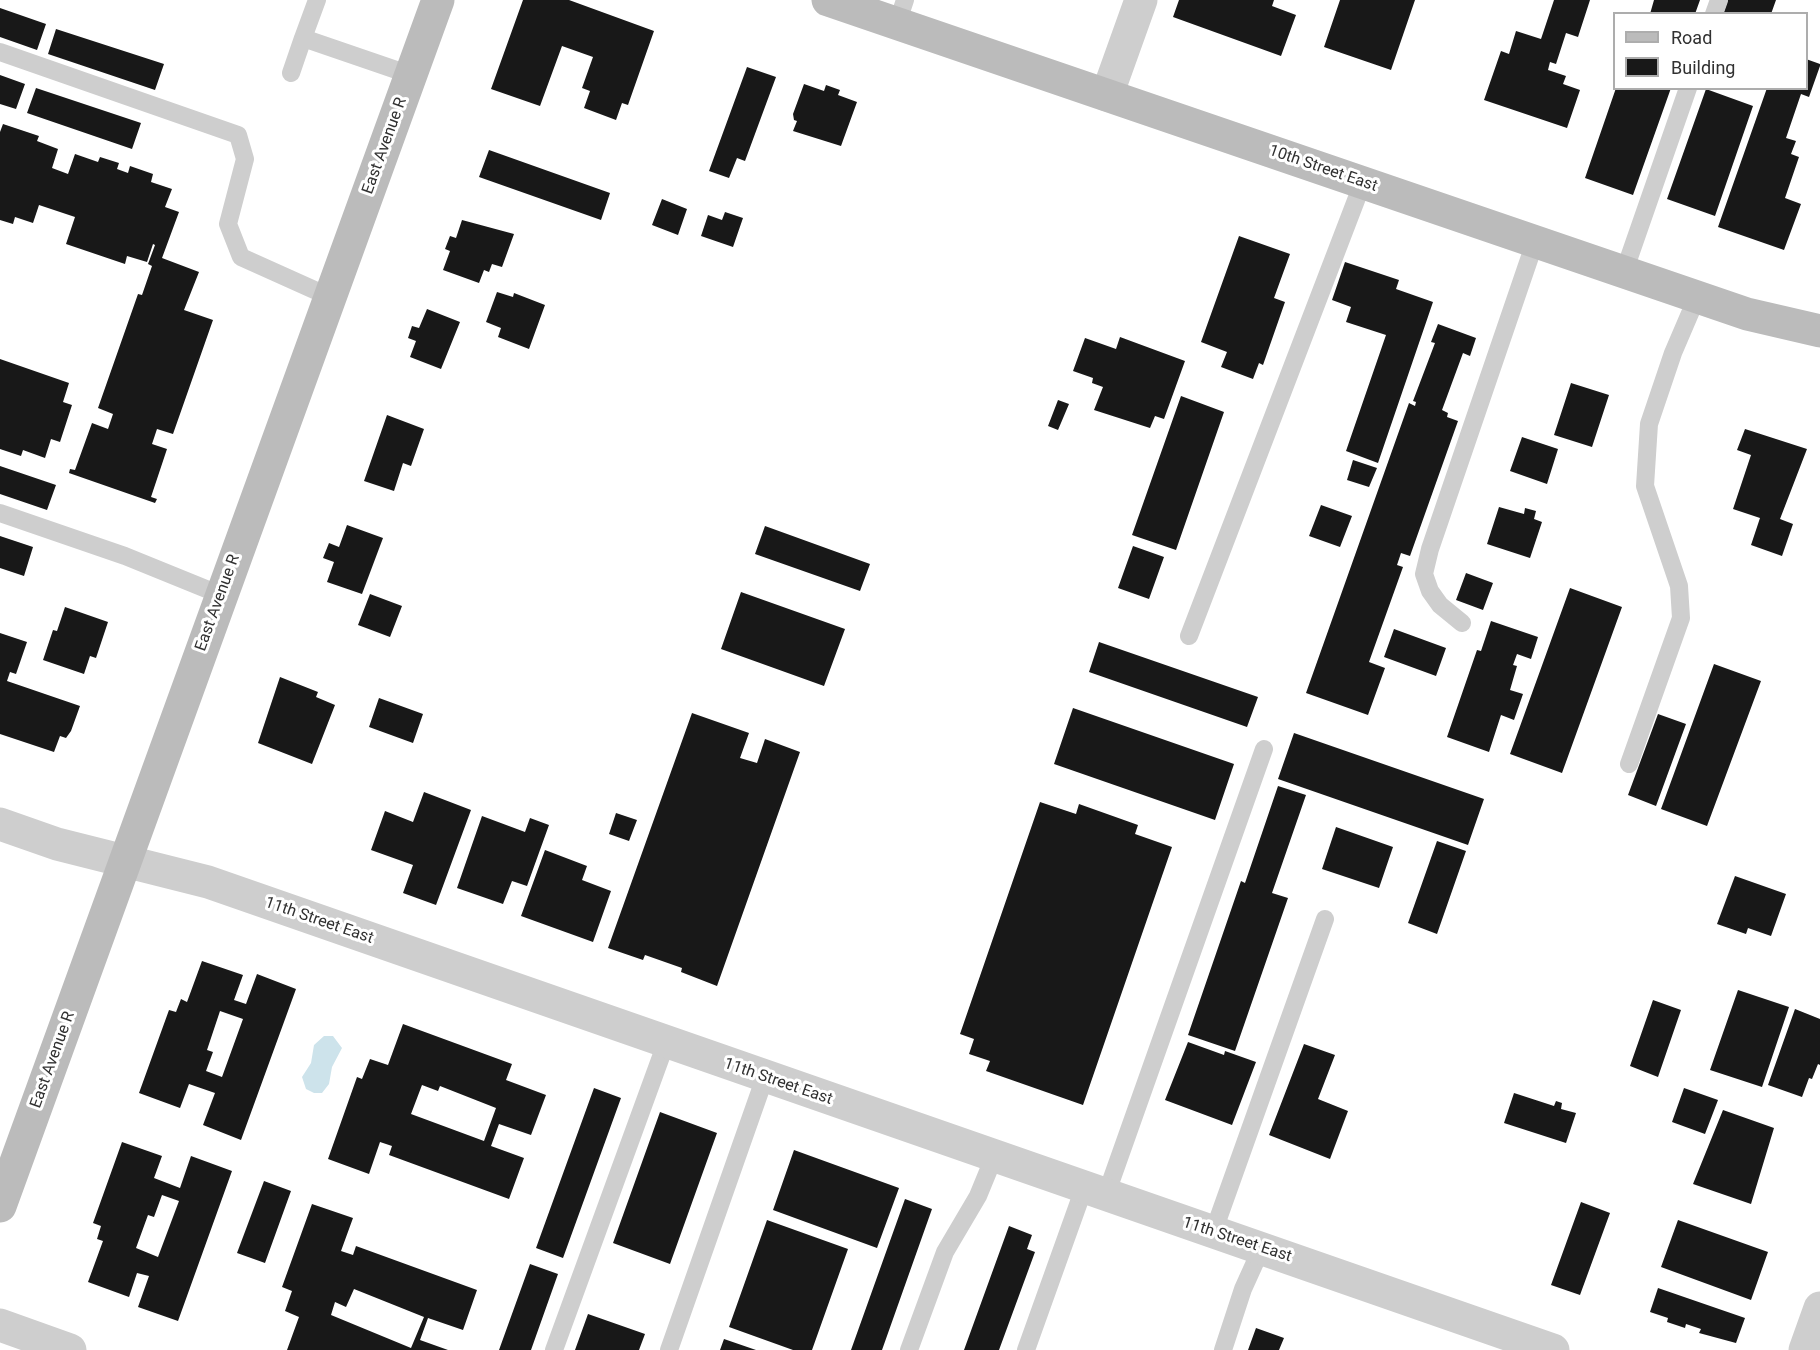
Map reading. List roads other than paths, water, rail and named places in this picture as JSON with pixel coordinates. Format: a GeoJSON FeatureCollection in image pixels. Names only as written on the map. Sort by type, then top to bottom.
{"type":"FeatureCollection","features":[{"type":"Feature","properties":{"kind":"main road","name":"East Avenue R"},"geometry":{"type":"LineString","coordinates":[[0,1206],[438,0]]}},
{"type":"Feature","properties":{"kind":"main road","name":"10th Street East"},"geometry":{"type":"LineString","coordinates":[[828,0],[901,12],[1107,95],[1747,314],[1820,331]]}},
{"type":"Feature","properties":{"kind":"street"},"geometry":{"type":"LineString","coordinates":[[1107,95],[1141,0]]}},
{"type":"Feature","properties":{"kind":"street","name":"11th Street East"},"geometry":{"type":"LineString","coordinates":[[0,824],[57,844],[208,882],[1213,1233],[1262,1247],[1515,1344],[1553,1350]]}},
{"type":"Feature","properties":{"kind":"street"},"geometry":{"type":"LineString","coordinates":[[1805,1350],[1820,1308]]}},
{"type":"Feature","properties":{"kind":"street"},"geometry":{"type":"LineString","coordinates":[[0,1325],[70,1350]]}},
{"type":"Feature","properties":{"kind":"lane"},"geometry":{"type":"LineString","coordinates":[[291,73],[317,0]]}},
{"type":"Feature","properties":{"kind":"lane"},"geometry":{"type":"LineString","coordinates":[[303,38],[411,75]]}},
{"type":"Feature","properties":{"kind":"lane"},"geometry":{"type":"LineString","coordinates":[[0,52],[238,135],[245,159],[228,224],[241,257],[330,297]]}},
{"type":"Feature","properties":{"kind":"lane"},"geometry":{"type":"LineString","coordinates":[[1624,272],[1687,90]]}},
{"type":"Feature","properties":{"kind":"lane"},"geometry":{"type":"LineString","coordinates":[[1189,636],[1363,182]]}},
{"type":"Feature","properties":{"kind":"lane"},"geometry":{"type":"LineString","coordinates":[[1462,623],[1440,605],[1430,591],[1424,574],[1430,549],[1535,242]]}},
{"type":"Feature","properties":{"kind":"lane"},"geometry":{"type":"LineString","coordinates":[[1629,764],[1681,618],[1679,585],[1645,486],[1649,424],[1673,353],[1697,297]]}},
{"type":"Feature","properties":{"kind":"lane"},"geometry":{"type":"LineString","coordinates":[[0,513],[125,556],[221,596]]}},
{"type":"Feature","properties":{"kind":"lane"},"geometry":{"type":"LineString","coordinates":[[1026,1350],[1095,1191],[1264,749]]}},
{"type":"Feature","properties":{"kind":"lane"},"geometry":{"type":"LineString","coordinates":[[1213,1233],[1325,920]]}},
{"type":"Feature","properties":{"kind":"lane"},"geometry":{"type":"LineString","coordinates":[[554,1350],[666,1043]]}},
{"type":"Feature","properties":{"kind":"lane"},"geometry":{"type":"LineString","coordinates":[[669,1350],[765,1077]]}},
{"type":"Feature","properties":{"kind":"lane"},"geometry":{"type":"LineString","coordinates":[[909,1350],[945,1252],[978,1196],[994,1157]]}},
{"type":"Feature","properties":{"kind":"lane"},"geometry":{"type":"LineString","coordinates":[[1222,1350],[1262,1247]]}},
{"type":"Feature","properties":{"kind":"water"},"geometry":{"type":"Polygon","coordinates":[[[324,1036],[333,1036],[342,1048],[332,1067],[329,1084],[322,1093],[314,1093],[306,1089],[302,1077],[311,1063],[314,1045],[324,1036]]]}}]}
